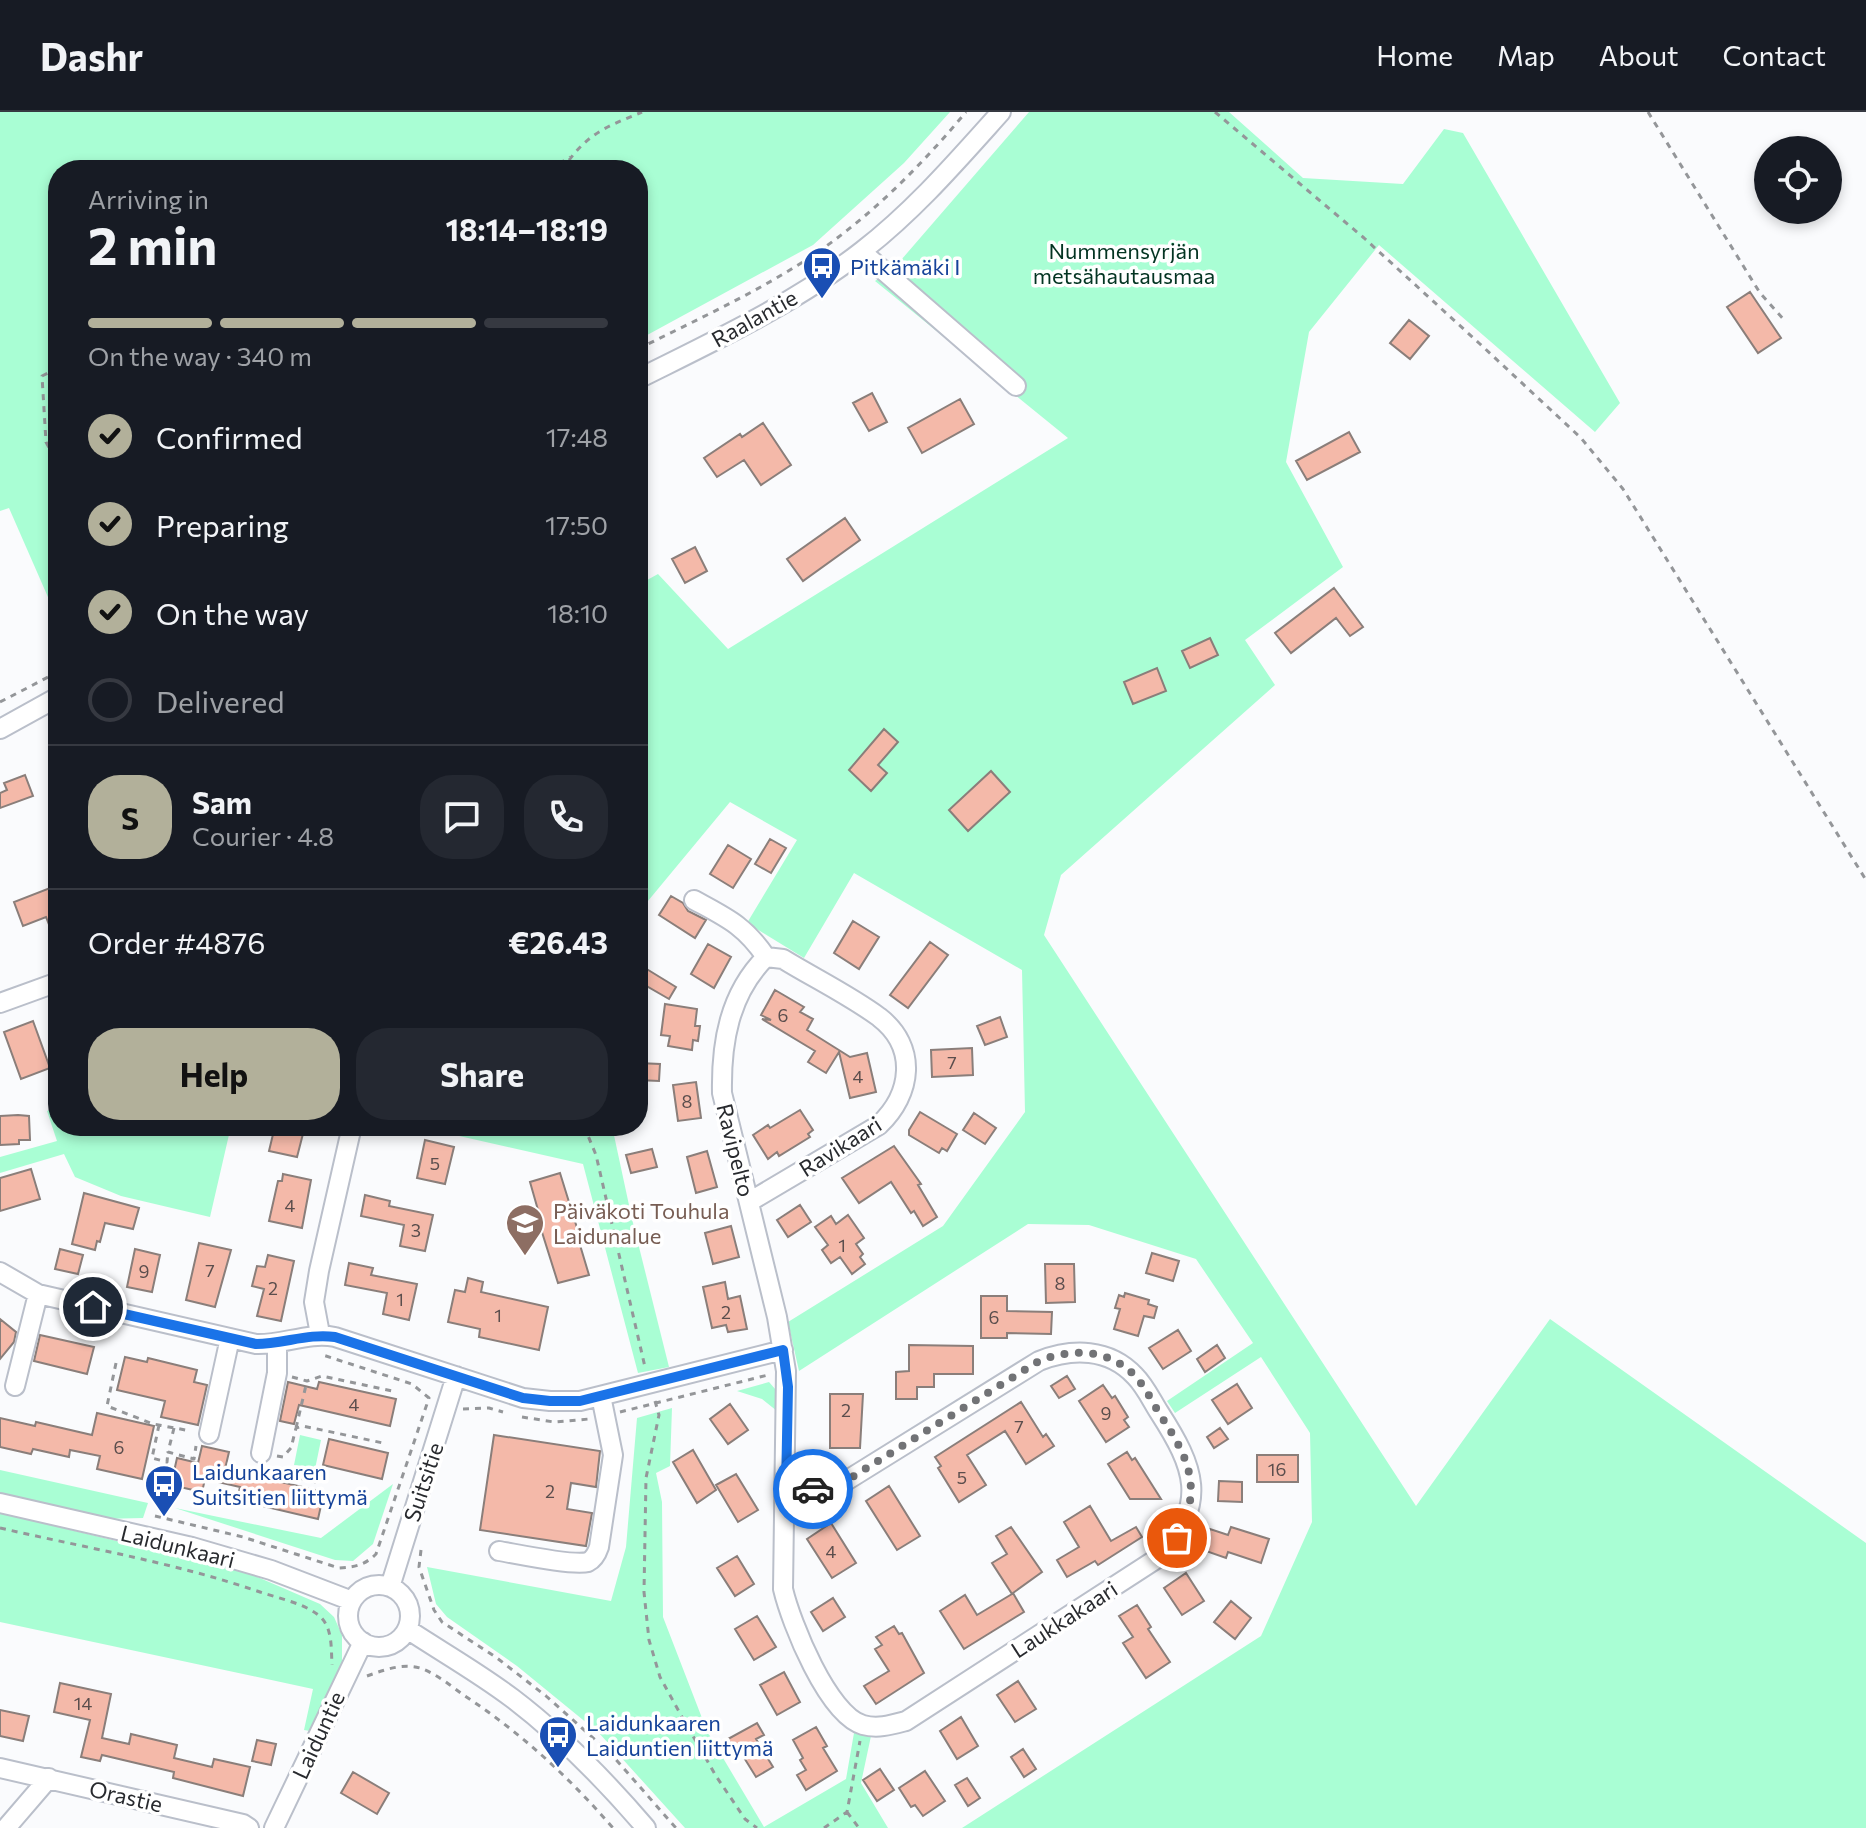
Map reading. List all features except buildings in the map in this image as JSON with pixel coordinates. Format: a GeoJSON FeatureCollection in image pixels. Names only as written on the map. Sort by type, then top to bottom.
{"type":"FeatureCollection","features":[{"type":"Feature","properties":{"kind":"street","name":"Raalantie"},"geometry":{"type":"LineString","coordinates":[[648,374],[785,303],[862,252],[912,208],[1001,112]]}},
{"type":"Feature","properties":{"kind":"street"},"geometry":{"type":"LineString","coordinates":[[862,252],[1016,386]]}},
{"type":"Feature","properties":{"kind":"street"},"geometry":{"type":"LineString","coordinates":[[0,729],[48,703]]}},
{"type":"Feature","properties":{"kind":"street"},"geometry":{"type":"LineString","coordinates":[[694,900],[751,936],[766,957]]}},
{"type":"Feature","properties":{"kind":"street","name":"Ravipelto"},"geometry":{"type":"LineString","coordinates":[[766,957],[752,971],[738,996],[727,1025],[721,1061],[722,1093],[783,1350],[788,1387],[783,1589],[789,1617],[803,1647],[841,1712],[861,1725]]}},
{"type":"Feature","properties":{"kind":"street","name":"Ravikaari"},"geometry":{"type":"LineString","coordinates":[[749,1202],[879,1125],[902,1096],[906,1077],[905,1056],[895,1034],[880,1018],[783,959],[766,957]]}},
{"type":"Feature","properties":{"kind":"street"},"geometry":{"type":"LineString","coordinates":[[0,1003],[48,986]]}},
{"type":"Feature","properties":{"kind":"street"},"geometry":{"type":"LineString","coordinates":[[320,1334],[314,1302],[350,1136]]}},
{"type":"Feature","properties":{"kind":"street"},"geometry":{"type":"LineString","coordinates":[[0,1272],[38,1294],[256,1344],[277,1344],[320,1334],[523,1398],[550,1401],[580,1401],[783,1350]]}},
{"type":"Feature","properties":{"kind":"street"},"geometry":{"type":"LineString","coordinates":[[15,1386],[38,1294]]}},
{"type":"Feature","properties":{"kind":"street"},"geometry":{"type":"LineString","coordinates":[[204,1433],[230,1338]]}},
{"type":"Feature","properties":{"kind":"street"},"geometry":{"type":"LineString","coordinates":[[261,1453],[277,1373],[277,1344]]}},
{"type":"Feature","properties":{"kind":"street","name":"Laukkakaari"},"geometry":{"type":"LineString","coordinates":[[786,1488],[820,1489],[841,1484],[1039,1361],[1060,1353],[1081,1351],[1120,1364],[1137,1377],[1187,1460],[1191,1480],[1186,1521],[1177,1538],[1161,1556],[906,1721],[884,1727],[861,1725]]}},
{"type":"Feature","properties":{"kind":"street","name":"Suitsitie"},"geometry":{"type":"LineString","coordinates":[[390,1587],[456,1376]]}},
{"type":"Feature","properties":{"kind":"street"},"geometry":{"type":"LineString","coordinates":[[499,1551],[575,1562],[588,1562],[595,1556],[613,1455],[601,1396]]}},
{"type":"Feature","properties":{"kind":"street","name":"Laidunkaari"},"geometry":{"type":"LineString","coordinates":[[0,1503],[192,1547],[271,1570],[352,1601]]}},
{"type":"Feature","properties":{"kind":"street"},"geometry":{"type":"LineString","coordinates":[[373,1586],[390,1587],[406,1600],[410,1609],[407,1629],[403,1637],[388,1646],[379,1647],[363,1642],[351,1628],[349,1610],[352,1601],[373,1586]]}},
{"type":"Feature","properties":{"kind":"street"},"geometry":{"type":"LineString","coordinates":[[407,1629],[510,1697],[552,1731],[617,1794],[646,1828]]}},
{"type":"Feature","properties":{"kind":"street","name":"Laiduntie"},"geometry":{"type":"LineString","coordinates":[[274,1828],[363,1642]]}},
{"type":"Feature","properties":{"kind":"street","name":"Orastie"},"geometry":{"type":"LineString","coordinates":[[0,1768],[243,1824],[249,1828]]}},
{"type":"Feature","properties":{"kind":"street"},"geometry":{"type":"LineString","coordinates":[[6,1828],[49,1778]]}},
{"type":"Feature","properties":{"kind":"path"},"geometry":{"type":"LineString","coordinates":[[569,160],[598,130],[642,112]]}},
{"type":"Feature","properties":{"kind":"path"},"geometry":{"type":"LineString","coordinates":[[648,344],[748,294],[845,232],[937,147],[966,112]]}},
{"type":"Feature","properties":{"kind":"path"},"geometry":{"type":"LineString","coordinates":[[1215,112],[1364,238],[1581,438],[1623,489],[1866,880]]}},
{"type":"Feature","properties":{"kind":"path"},"geometry":{"type":"LineString","coordinates":[[1648,112],[1760,293],[1786,322]]}},
{"type":"Feature","properties":{"kind":"path"},"geometry":{"type":"LineString","coordinates":[[565,160],[572,156]]}},
{"type":"Feature","properties":{"kind":"path"},"geometry":{"type":"LineString","coordinates":[[48,373],[42,376],[48,446]]}},
{"type":"Feature","properties":{"kind":"path"},"geometry":{"type":"LineString","coordinates":[[0,702],[48,677]]}},
{"type":"Feature","properties":{"kind":"path"},"geometry":{"type":"LineString","coordinates":[[588,1136],[596,1155],[649,1385],[659,1415],[646,1478],[644,1592],[649,1640],[660,1677],[689,1729],[745,1819],[757,1828]]}},
{"type":"Feature","properties":{"kind":"path"},"geometry":{"type":"LineString","coordinates":[[116,1363],[107,1406],[159,1425],[204,1433],[194,1459],[168,1452]]}},
{"type":"Feature","properties":{"kind":"path"},"geometry":{"type":"LineString","coordinates":[[277,1373],[307,1381],[322,1376],[392,1391]]}},
{"type":"Feature","properties":{"kind":"path"},"geometry":{"type":"LineString","coordinates":[[307,1381],[291,1448],[283,1457],[261,1453],[257,1468],[316,1482]]}},
{"type":"Feature","properties":{"kind":"path"},"geometry":{"type":"LineString","coordinates":[[159,1425],[152,1458],[167,1462],[174,1428]]}},
{"type":"Feature","properties":{"kind":"path"},"geometry":{"type":"LineString","coordinates":[[296,1428],[303,1426],[383,1443]]}},
{"type":"Feature","properties":{"kind":"path"},"geometry":{"type":"LineString","coordinates":[[155,1516],[243,1537],[339,1568]]}},
{"type":"Feature","properties":{"kind":"path"},"geometry":{"type":"LineString","coordinates":[[0,1528],[227,1581],[317,1614],[329,1633],[332,1666],[359,1679],[393,1667],[420,1668],[439,1678],[519,1734],[574,1783],[613,1828]]}},
{"type":"Feature","properties":{"kind":"path"},"geometry":{"type":"LineString","coordinates":[[422,1539],[419,1567],[429,1599],[442,1622]]}},
{"type":"Feature","properties":{"kind":"path"},"geometry":{"type":"LineString","coordinates":[[824,1828],[847,1812],[859,1761],[861,1725]]}},
{"type":"Feature","properties":{"kind":"path"},"geometry":{"type":"LineString","coordinates":[[847,1812],[859,1828]]}},
{"type":"Feature","properties":{"kind":"green space"},"geometry":{"type":"Polygon","coordinates":[[[0,112],[950,112],[904,163],[813,245],[648,335],[648,160],[48,160],[48,597],[9,508],[0,511],[0,112]]]}},
{"type":"Feature","properties":{"kind":"green space","name":"Nummensyrjän metsähautausmaa"},"geometry":{"type":"Polygon","coordinates":[[[1029,112],[1229,112],[1303,178],[1403,184],[1444,129],[1463,133],[1620,403],[1595,432],[1379,245],[1309,332],[1286,462],[1343,567],[1245,640],[1275,685],[1061,875],[1044,935],[1416,1506],[1550,1319],[1866,1543],[1866,1828],[962,1828],[1261,1636],[1312,1522],[1310,1433],[1261,1357],[1175,1413],[1167,1401],[1253,1343],[1196,1259],[1089,1225],[1028,1224],[799,1371],[788,1322],[943,1226],[1025,1112],[1022,970],[854,873],[804,958],[747,923],[797,840],[730,802],[648,901],[648,580],[658,574],[728,649],[1068,438],[875,281],[895,267],[1029,112]]]}},
{"type":"Feature","properties":{"kind":"green space"},"geometry":{"type":"Polygon","coordinates":[[[55,1136],[229,1136],[210,1217],[121,1196],[75,1177],[64,1154],[0,1173],[0,1157],[57,1141],[55,1136]]]}},
{"type":"Feature","properties":{"kind":"green space"},"geometry":{"type":"Polygon","coordinates":[[[459,1136],[614,1136],[669,1367],[638,1373],[583,1164],[459,1136]]]}},
{"type":"Feature","properties":{"kind":"green space"},"geometry":{"type":"Polygon","coordinates":[[[769,1382],[776,1390],[777,1411],[762,1399],[737,1391],[769,1382]]]}},
{"type":"Feature","properties":{"kind":"green space"},"geometry":{"type":"Polygon","coordinates":[[[672,1408],[670,1466],[656,1473],[662,1502],[663,1617],[707,1731],[764,1827],[846,1779],[854,1733],[871,1736],[861,1783],[888,1828],[685,1828],[599,1733],[517,1666],[447,1617],[436,1604],[427,1567],[611,1601],[626,1547],[637,1418],[672,1408]]]}},
{"type":"Feature","properties":{"kind":"green space"},"geometry":{"type":"Polygon","coordinates":[[[300,1435],[321,1440],[315,1469],[294,1465],[300,1435]]]}},
{"type":"Feature","properties":{"kind":"green space"},"geometry":{"type":"Polygon","coordinates":[[[0,1470],[148,1503],[143,1518],[101,1519],[0,1495],[0,1470]]]}},
{"type":"Feature","properties":{"kind":"green space"},"geometry":{"type":"Polygon","coordinates":[[[393,1484],[373,1544],[353,1561],[335,1560],[175,1508],[321,1538],[393,1484]]]}},
{"type":"Feature","properties":{"kind":"green space"},"geometry":{"type":"Polygon","coordinates":[[[0,1513],[246,1572],[320,1604],[334,1617],[342,1635],[342,1662],[310,1731],[304,1730],[313,1689],[0,1622],[0,1513]]]}},
{"type":"Feature","properties":{"kind":"way so far"},"geometry":{"type":"LineString","coordinates":[[813,1489],[841,1484],[1039,1361],[1060,1353],[1081,1351],[1120,1364],[1137,1377],[1187,1460],[1191,1480],[1190,1501],[1186,1521],[1177,1538]]}},
{"type":"Feature","properties":{"kind":"place","name":"Pitkämäki I"},"geometry":{"type":"Point","coordinates":[822,300]}},
{"type":"Feature","properties":{"kind":"place","name":"Päiväkoti Touhula Laidunalue"},"geometry":{"type":"Point","coordinates":[525,1257]}},
{"type":"Feature","properties":{"kind":"place","name":"Laidunkaaren Suitsitien liittymä"},"geometry":{"type":"Point","coordinates":[164,1518]}},
{"type":"Feature","properties":{"kind":"place","name":"Laidunkaaren Laiduntien liittymä"},"geometry":{"type":"Point","coordinates":[558,1769]}},
{"type":"Feature","properties":{"kind":"route"},"geometry":{"type":"LineString","coordinates":[[93,1307],[256,1344],[277,1344],[320,1334],[335,1337],[523,1398],[550,1401],[580,1401],[783,1350],[788,1387],[786,1488],[813,1489]]}}]}
